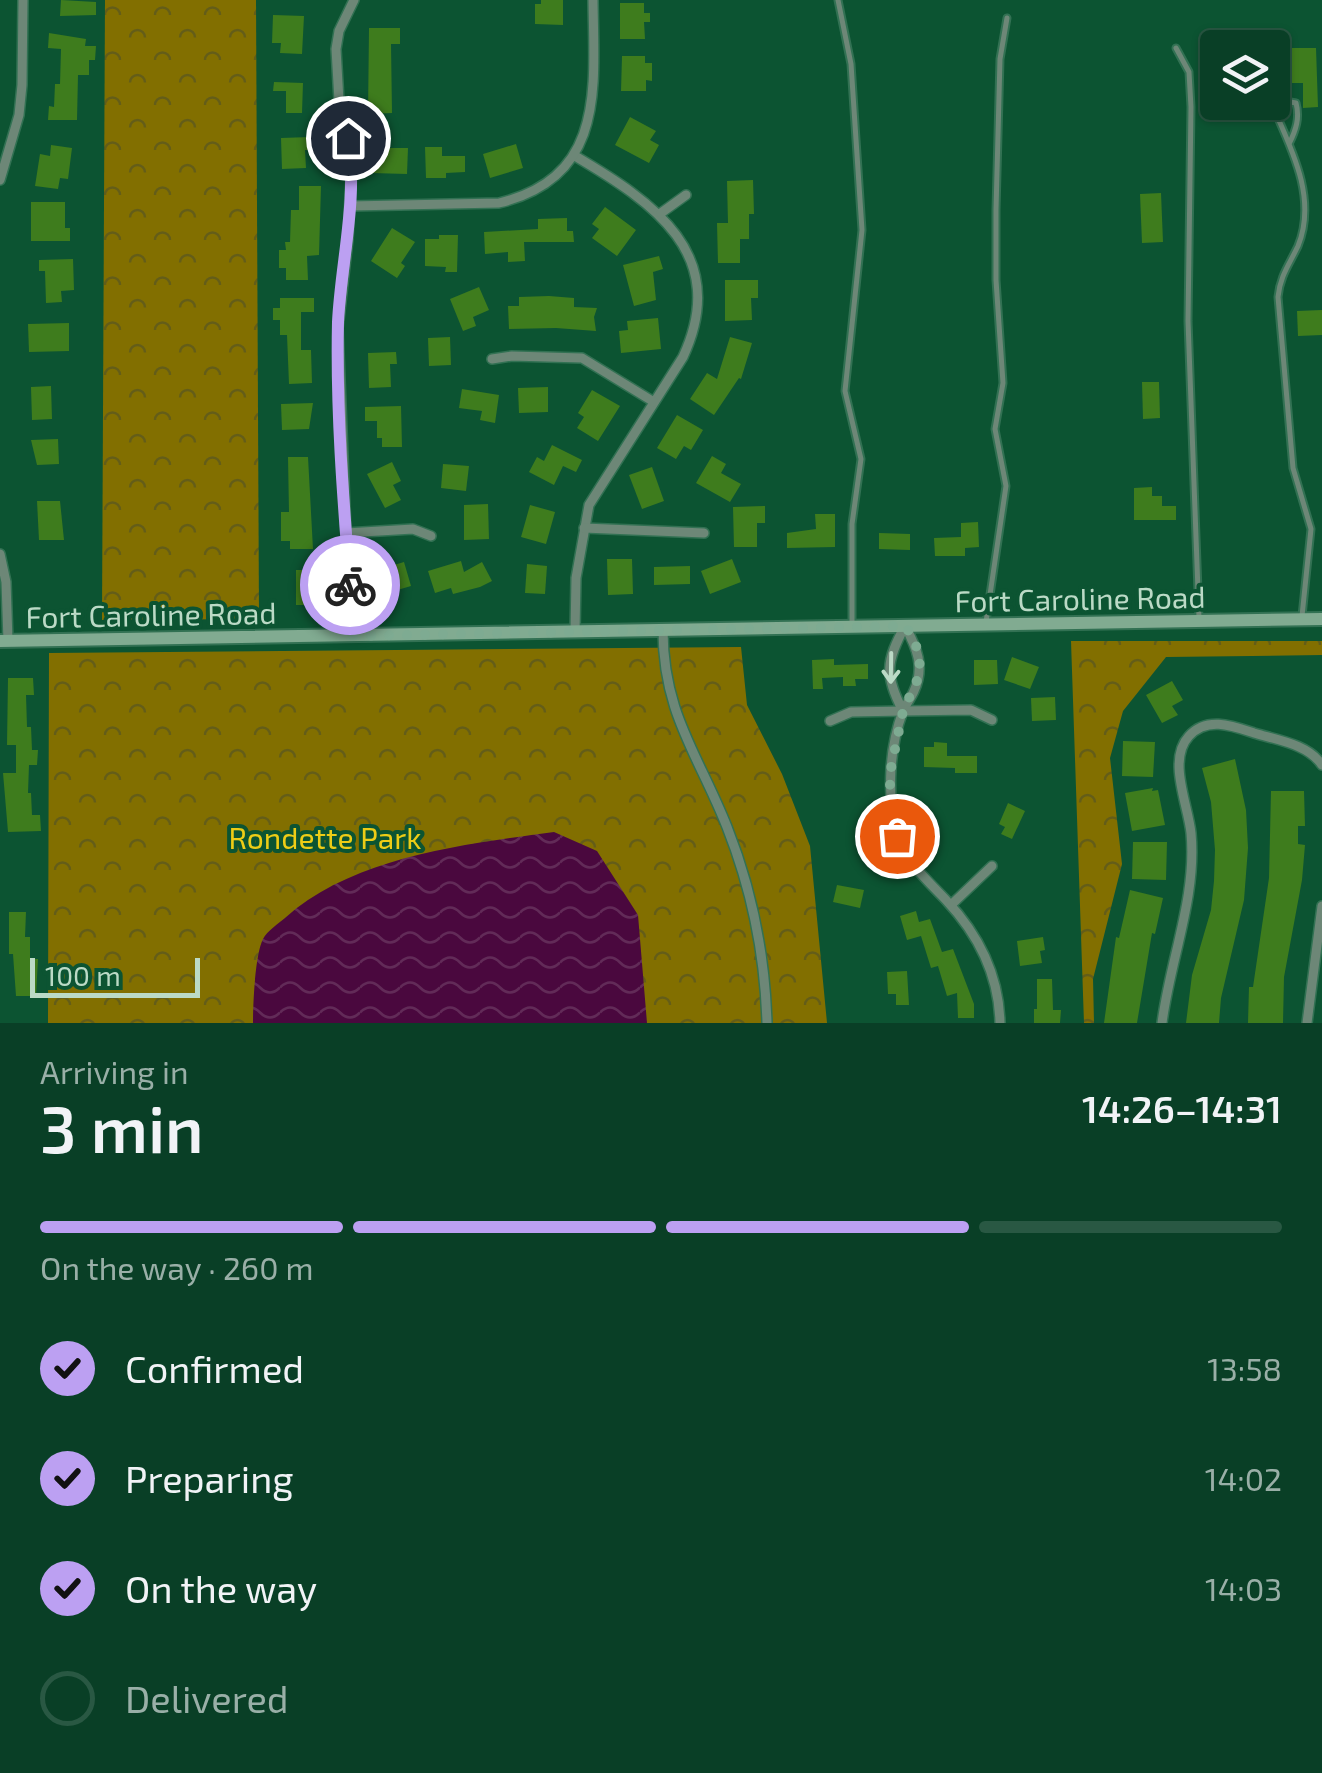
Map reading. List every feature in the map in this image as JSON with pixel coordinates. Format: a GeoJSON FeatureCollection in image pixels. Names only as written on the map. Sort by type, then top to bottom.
{"type":"FeatureCollection","features":[{"type":"Feature","properties":{"kind":"street"},"geometry":{"type":"LineString","coordinates":[[0,180],[19,115],[23,0]]}},
{"type":"Feature","properties":{"kind":"street"},"geometry":{"type":"LineString","coordinates":[[350,636],[338,328],[352,158],[339,102],[336,49],[339,32],[354,0]]}},
{"type":"Feature","properties":{"kind":"street"},"geometry":{"type":"LineString","coordinates":[[350,206],[499,203],[539,189],[576,156],[585,135],[592,105],[593,0]]}},
{"type":"Feature","properties":{"kind":"street"},"geometry":{"type":"LineString","coordinates":[[576,156],[617,180],[660,213],[689,257],[698,297],[692,339],[589,504],[576,578],[576,632]]}},
{"type":"Feature","properties":{"kind":"street"},"geometry":{"type":"LineString","coordinates":[[660,213],[686,195]]}},
{"type":"Feature","properties":{"kind":"street"},"geometry":{"type":"LineString","coordinates":[[492,359],[582,358],[654,402]]}},
{"type":"Feature","properties":{"kind":"street"},"geometry":{"type":"LineString","coordinates":[[584,528],[704,532]]}},
{"type":"Feature","properties":{"kind":"street"},"geometry":{"type":"LineString","coordinates":[[346,532],[413,529],[430,536]]}},
{"type":"Feature","properties":{"kind":"street"},"geometry":{"type":"LineString","coordinates":[[0,542],[6,582],[4,641]]}},
{"type":"Feature","properties":{"kind":"street","name":"Fort Caroline Road"},"geometry":{"type":"LineString","coordinates":[[4,641],[1322,619]]}},
{"type":"Feature","properties":{"kind":"street"},"geometry":{"type":"LineString","coordinates":[[903,711],[892,690],[889,670],[890,653],[906,626]]}},
{"type":"Feature","properties":{"kind":"street"},"geometry":{"type":"LineString","coordinates":[[906,626],[919,652],[920,674],[903,711],[890,773],[897,836],[906,854],[978,942],[989,965],[1000,1023]]}},
{"type":"Feature","properties":{"kind":"street"},"geometry":{"type":"LineString","coordinates":[[664,630],[669,694],[681,731],[726,826],[749,890],[762,946],[766,1023]]}},
{"type":"Feature","properties":{"kind":"street"},"geometry":{"type":"LineString","coordinates":[[830,722],[851,712],[971,710],[992,720]]}},
{"type":"Feature","properties":{"kind":"street"},"geometry":{"type":"LineString","coordinates":[[1162,1023],[1192,860],[1178,762],[1182,746],[1200,728],[1215,723],[1230,725],[1300,748],[1322,765]]}},
{"type":"Feature","properties":{"kind":"street"},"geometry":{"type":"LineString","coordinates":[[897,836],[873,848],[872,862],[880,865],[906,854]]}},
{"type":"Feature","properties":{"kind":"street"},"geometry":{"type":"LineString","coordinates":[[951,905],[992,866]]}},
{"type":"Feature","properties":{"kind":"street"},"geometry":{"type":"LineString","coordinates":[[1307,1023],[1322,906]]}},
{"type":"Feature","properties":{"kind":"lane"},"geometry":{"type":"LineString","coordinates":[[838,0],[851,64],[862,230],[845,391],[861,458],[852,524],[852,627]]}},
{"type":"Feature","properties":{"kind":"lane"},"geometry":{"type":"LineString","coordinates":[[986,625],[1006,486],[995,429],[1004,383],[996,280],[996,210],[1000,59],[1007,18]]}},
{"type":"Feature","properties":{"kind":"lane"},"geometry":{"type":"LineString","coordinates":[[1176,48],[1189,72],[1191,107],[1188,306],[1199,621]]}},
{"type":"Feature","properties":{"kind":"lane"},"geometry":{"type":"LineString","coordinates":[[1290,144],[1297,128],[1298,110],[1296,102],[1285,101],[1277,107],[1277,116],[1305,188],[1300,242],[1280,277],[1278,297],[1293,468],[1310,529],[1302,619]]}},
{"type":"Feature","properties":{"kind":"green space"},"geometry":{"type":"Polygon","coordinates":[[[105,0],[256,0],[259,619],[102,620],[105,0]]]}},
{"type":"Feature","properties":{"kind":"green space"},"geometry":{"type":"Polygon","coordinates":[[[1071,641],[1322,641],[1322,655],[1166,657],[1123,711],[1110,758],[1122,864],[1093,979],[1094,1023],[1084,1023],[1071,641]]]}},
{"type":"Feature","properties":{"kind":"green space","name":"Rondette Park"},"geometry":{"type":"Polygon","coordinates":[[[741,647],[747,705],[782,774],[810,846],[827,1023],[48,1023],[49,653],[741,647]]]}},
{"type":"Feature","properties":{"kind":"water"},"geometry":{"type":"Polygon","coordinates":[[[554,832],[597,851],[638,915],[647,1023],[253,1023],[256,968],[263,939],[313,897],[344,880],[413,856],[554,832]]]}},
{"type":"Feature","properties":{"kind":"building"},"geometry":{"type":"Polygon","coordinates":[[[61,0],[96,2],[96,15],[60,16],[61,0]]]}},
{"type":"Feature","properties":{"kind":"building"},"geometry":{"type":"Polygon","coordinates":[[[541,0],[563,0],[563,25],[535,24],[535,4],[541,4],[541,0]]]}},
{"type":"Feature","properties":{"kind":"building"},"geometry":{"type":"Polygon","coordinates":[[[620,3],[644,3],[644,13],[650,13],[650,22],[644,22],[645,39],[620,39],[620,3]]]}},
{"type":"Feature","properties":{"kind":"building"},"geometry":{"type":"Polygon","coordinates":[[[273,15],[304,16],[302,54],[280,53],[281,43],[272,43],[273,15]]]}},
{"type":"Feature","properties":{"kind":"building"},"geometry":{"type":"Polygon","coordinates":[[[369,28],[400,28],[400,44],[391,44],[392,113],[368,114],[369,28]]]}},
{"type":"Feature","properties":{"kind":"building"},"geometry":{"type":"Polygon","coordinates":[[[49,33],[86,39],[85,46],[96,46],[95,60],[89,60],[89,75],[78,75],[77,120],[48,120],[49,106],[54,107],[55,84],[60,84],[61,49],[48,48],[49,33]]]}},
{"type":"Feature","properties":{"kind":"building"},"geometry":{"type":"Polygon","coordinates":[[[1290,48],[1316,48],[1318,107],[1303,108],[1303,83],[1290,83],[1290,48]]]}},
{"type":"Feature","properties":{"kind":"building"},"geometry":{"type":"Polygon","coordinates":[[[622,56],[645,56],[645,63],[652,63],[652,81],[646,80],[646,91],[621,91],[622,56]]]}},
{"type":"Feature","properties":{"kind":"building"},"geometry":{"type":"Polygon","coordinates":[[[274,82],[303,83],[302,113],[286,113],[286,91],[273,91],[274,82]]]}},
{"type":"Feature","properties":{"kind":"building"},"geometry":{"type":"Polygon","coordinates":[[[630,117],[656,131],[650,140],[659,145],[649,163],[615,145],[630,117]]]}},
{"type":"Feature","properties":{"kind":"building"},"geometry":{"type":"Polygon","coordinates":[[[310,137],[310,150],[305,150],[306,168],[282,169],[281,138],[310,137]]]}},
{"type":"Feature","properties":{"kind":"building"},"geometry":{"type":"Polygon","coordinates":[[[516,144],[523,168],[490,178],[483,154],[516,144]]]}},
{"type":"Feature","properties":{"kind":"building"},"geometry":{"type":"Polygon","coordinates":[[[51,145],[72,148],[68,179],[60,178],[58,189],[35,186],[40,154],[50,156],[51,145]]]}},
{"type":"Feature","properties":{"kind":"building"},"geometry":{"type":"Polygon","coordinates":[[[425,147],[442,147],[442,156],[465,156],[465,172],[446,173],[446,178],[426,178],[425,147]]]}},
{"type":"Feature","properties":{"kind":"building"},"geometry":{"type":"Polygon","coordinates":[[[372,148],[408,148],[407,174],[371,173],[372,148]]]}},
{"type":"Feature","properties":{"kind":"building"},"geometry":{"type":"Polygon","coordinates":[[[753,180],[754,214],[749,214],[749,239],[740,239],[740,263],[718,263],[717,223],[728,223],[727,181],[753,180]]]}},
{"type":"Feature","properties":{"kind":"building"},"geometry":{"type":"Polygon","coordinates":[[[299,186],[321,186],[319,255],[307,256],[308,280],[286,280],[286,268],[279,268],[279,250],[286,250],[285,242],[290,242],[291,210],[299,210],[299,186]]]}},
{"type":"Feature","properties":{"kind":"building"},"geometry":{"type":"Polygon","coordinates":[[[1161,193],[1163,242],[1142,243],[1140,194],[1161,193]]]}},
{"type":"Feature","properties":{"kind":"building"},"geometry":{"type":"Polygon","coordinates":[[[31,202],[65,202],[65,228],[70,228],[70,241],[31,241],[31,202]]]}},
{"type":"Feature","properties":{"kind":"building"},"geometry":{"type":"Polygon","coordinates":[[[605,207],[636,230],[617,256],[592,238],[599,229],[592,224],[605,207]]]}},
{"type":"Feature","properties":{"kind":"building"},"geometry":{"type":"Polygon","coordinates":[[[567,218],[567,231],[573,231],[574,242],[524,242],[525,261],[508,262],[508,252],[485,254],[484,232],[538,229],[538,219],[567,218]]]}},
{"type":"Feature","properties":{"kind":"building"},"geometry":{"type":"Polygon","coordinates":[[[392,228],[415,242],[401,263],[405,266],[397,278],[371,261],[392,228]]]}},
{"type":"Feature","properties":{"kind":"building"},"geometry":{"type":"Polygon","coordinates":[[[439,235],[458,235],[457,272],[425,266],[425,239],[439,239],[439,235]]]}},
{"type":"Feature","properties":{"kind":"building"},"geometry":{"type":"Polygon","coordinates":[[[659,256],[663,269],[653,272],[656,300],[634,306],[623,265],[659,256]]]}},
{"type":"Feature","properties":{"kind":"building"},"geometry":{"type":"Polygon","coordinates":[[[73,259],[74,290],[61,291],[62,302],[46,303],[45,271],[39,271],[39,260],[73,259]]]}},
{"type":"Feature","properties":{"kind":"building"},"geometry":{"type":"Polygon","coordinates":[[[725,280],[758,280],[758,298],[751,298],[752,320],[725,321],[725,280]]]}},
{"type":"Feature","properties":{"kind":"building"},"geometry":{"type":"Polygon","coordinates":[[[479,287],[489,310],[473,317],[476,326],[463,331],[450,299],[479,287]]]}},
{"type":"Feature","properties":{"kind":"building"},"geometry":{"type":"Polygon","coordinates":[[[519,297],[574,298],[574,307],[597,308],[596,331],[509,329],[508,306],[519,306],[519,297]]]}},
{"type":"Feature","properties":{"kind":"building"},"geometry":{"type":"Polygon","coordinates":[[[280,298],[314,298],[314,312],[301,312],[301,350],[311,350],[312,383],[289,384],[287,335],[280,335],[280,320],[273,320],[273,308],[280,308],[280,298]]]}},
{"type":"Feature","properties":{"kind":"building"},"geometry":{"type":"Polygon","coordinates":[[[1322,310],[1322,335],[1298,336],[1297,311],[1322,310]]]}},
{"type":"Feature","properties":{"kind":"building"},"geometry":{"type":"Polygon","coordinates":[[[658,318],[661,349],[621,353],[619,331],[628,330],[627,321],[658,318]]]}},
{"type":"Feature","properties":{"kind":"building"},"geometry":{"type":"Polygon","coordinates":[[[69,323],[69,351],[29,352],[28,324],[69,323]]]}},
{"type":"Feature","properties":{"kind":"building"},"geometry":{"type":"Polygon","coordinates":[[[450,337],[451,365],[429,366],[428,338],[450,337]]]}},
{"type":"Feature","properties":{"kind":"building"},"geometry":{"type":"Polygon","coordinates":[[[730,337],[752,343],[741,379],[714,415],[690,399],[707,373],[717,379],[730,337]]]}},
{"type":"Feature","properties":{"kind":"building"},"geometry":{"type":"Polygon","coordinates":[[[396,352],[397,364],[390,364],[391,387],[369,388],[368,353],[396,352]]]}},
{"type":"Feature","properties":{"kind":"building"},"geometry":{"type":"Polygon","coordinates":[[[1142,382],[1159,382],[1160,418],[1143,419],[1142,382]]]}},
{"type":"Feature","properties":{"kind":"building"},"geometry":{"type":"Polygon","coordinates":[[[51,386],[52,419],[32,420],[31,387],[51,386]]]}},
{"type":"Feature","properties":{"kind":"building"},"geometry":{"type":"Polygon","coordinates":[[[548,387],[548,412],[519,413],[518,388],[548,387]]]}},
{"type":"Feature","properties":{"kind":"building"},"geometry":{"type":"Polygon","coordinates":[[[462,389],[499,395],[495,423],[480,420],[482,411],[459,408],[462,389]]]}},
{"type":"Feature","properties":{"kind":"building"},"geometry":{"type":"Polygon","coordinates":[[[592,390],[620,406],[598,441],[577,428],[584,417],[578,413],[592,390]]]}},
{"type":"Feature","properties":{"kind":"building"},"geometry":{"type":"Polygon","coordinates":[[[313,403],[309,429],[282,430],[281,404],[313,403]]]}},
{"type":"Feature","properties":{"kind":"building"},"geometry":{"type":"Polygon","coordinates":[[[401,406],[402,447],[382,447],[382,438],[377,438],[377,421],[365,421],[365,407],[401,406]]]}},
{"type":"Feature","properties":{"kind":"building"},"geometry":{"type":"Polygon","coordinates":[[[677,415],[703,430],[691,450],[684,446],[676,459],[657,448],[677,415]]]}},
{"type":"Feature","properties":{"kind":"building"},"geometry":{"type":"Polygon","coordinates":[[[58,439],[59,464],[37,465],[31,440],[58,439]]]}},
{"type":"Feature","properties":{"kind":"building"},"geometry":{"type":"Polygon","coordinates":[[[552,445],[582,460],[576,472],[563,466],[554,485],[529,472],[537,457],[544,461],[552,445]]]}},
{"type":"Feature","properties":{"kind":"building"},"geometry":{"type":"Polygon","coordinates":[[[712,456],[726,464],[721,473],[741,484],[730,502],[696,483],[712,456]]]}},
{"type":"Feature","properties":{"kind":"building"},"geometry":{"type":"Polygon","coordinates":[[[288,457],[308,457],[313,549],[290,549],[290,541],[281,541],[281,512],[289,512],[288,457]]]}},
{"type":"Feature","properties":{"kind":"building"},"geometry":{"type":"Polygon","coordinates":[[[392,462],[401,481],[393,485],[401,500],[385,508],[367,474],[392,462]]]}},
{"type":"Feature","properties":{"kind":"building"},"geometry":{"type":"Polygon","coordinates":[[[443,464],[469,466],[466,491],[441,488],[443,464]]]}},
{"type":"Feature","properties":{"kind":"building"},"geometry":{"type":"Polygon","coordinates":[[[652,467],[664,501],[642,509],[629,475],[652,467]]]}},
{"type":"Feature","properties":{"kind":"building"},"geometry":{"type":"Polygon","coordinates":[[[1152,487],[1152,496],[1162,496],[1162,506],[1176,506],[1176,520],[1134,520],[1134,488],[1152,487]]]}},
{"type":"Feature","properties":{"kind":"building"},"geometry":{"type":"Polygon","coordinates":[[[37,501],[60,501],[64,540],[39,540],[37,501]]]}},
{"type":"Feature","properties":{"kind":"building"},"geometry":{"type":"Polygon","coordinates":[[[488,504],[489,539],[464,540],[464,505],[488,504]]]}},
{"type":"Feature","properties":{"kind":"building"},"geometry":{"type":"Polygon","coordinates":[[[530,505],[555,512],[546,544],[521,537],[530,505]]]}},
{"type":"Feature","properties":{"kind":"building"},"geometry":{"type":"Polygon","coordinates":[[[765,506],[765,523],[757,523],[757,547],[734,547],[733,507],[765,506]]]}},
{"type":"Feature","properties":{"kind":"building"},"geometry":{"type":"Polygon","coordinates":[[[815,514],[835,514],[835,547],[787,548],[787,533],[816,529],[815,514]]]}},
{"type":"Feature","properties":{"kind":"building"},"geometry":{"type":"Polygon","coordinates":[[[978,522],[979,547],[965,548],[965,556],[935,556],[934,538],[961,537],[961,523],[978,522]]]}},
{"type":"Feature","properties":{"kind":"building"},"geometry":{"type":"Polygon","coordinates":[[[879,533],[910,534],[910,550],[879,549],[879,533]]]}},
{"type":"Feature","properties":{"kind":"building"},"geometry":{"type":"Polygon","coordinates":[[[607,559],[632,559],[633,594],[608,595],[607,559]]]}},
{"type":"Feature","properties":{"kind":"building"},"geometry":{"type":"Polygon","coordinates":[[[732,559],[741,582],[710,594],[701,571],[732,559]]]}},
{"type":"Feature","properties":{"kind":"building"},"geometry":{"type":"Polygon","coordinates":[[[461,561],[464,572],[482,562],[492,581],[453,594],[451,588],[435,593],[428,571],[461,561]]]}},
{"type":"Feature","properties":{"kind":"building"},"geometry":{"type":"Polygon","coordinates":[[[404,562],[411,586],[384,594],[377,570],[404,562]]]}},
{"type":"Feature","properties":{"kind":"building"},"geometry":{"type":"Polygon","coordinates":[[[527,564],[547,566],[545,594],[525,593],[527,564]]]}},
{"type":"Feature","properties":{"kind":"building"},"geometry":{"type":"Polygon","coordinates":[[[690,566],[690,584],[654,585],[654,567],[690,566]]]}},
{"type":"Feature","properties":{"kind":"building"},"geometry":{"type":"Polygon","coordinates":[[[296,570],[319,570],[320,605],[296,605],[296,570]]]}},
{"type":"Feature","properties":{"kind":"building"},"geometry":{"type":"Polygon","coordinates":[[[1012,657],[1039,667],[1030,689],[1004,680],[1012,657]]]}},
{"type":"Feature","properties":{"kind":"building"},"geometry":{"type":"Polygon","coordinates":[[[834,659],[834,665],[868,664],[868,679],[855,679],[856,686],[843,686],[843,677],[822,678],[823,689],[813,689],[812,660],[834,659]]]}},
{"type":"Feature","properties":{"kind":"building"},"geometry":{"type":"Polygon","coordinates":[[[974,660],[997,660],[998,684],[974,685],[974,660]]]}},
{"type":"Feature","properties":{"kind":"building"},"geometry":{"type":"Polygon","coordinates":[[[8,678],[33,678],[34,695],[26,695],[27,727],[31,727],[32,750],[38,750],[37,765],[29,765],[28,793],[32,815],[40,815],[41,831],[8,832],[3,773],[16,773],[16,745],[7,745],[8,678]]]}},
{"type":"Feature","properties":{"kind":"building"},"geometry":{"type":"Polygon","coordinates":[[[1172,681],[1183,700],[1172,706],[1178,715],[1162,723],[1146,695],[1172,681]]]}},
{"type":"Feature","properties":{"kind":"building"},"geometry":{"type":"Polygon","coordinates":[[[1055,697],[1056,720],[1032,721],[1031,698],[1055,697]]]}},
{"type":"Feature","properties":{"kind":"building"},"geometry":{"type":"Polygon","coordinates":[[[1123,741],[1155,742],[1153,777],[1122,776],[1123,741]]]}},
{"type":"Feature","properties":{"kind":"building"},"geometry":{"type":"Polygon","coordinates":[[[934,742],[947,743],[947,756],[977,756],[977,773],[924,767],[924,747],[934,747],[934,742]]]}},
{"type":"Feature","properties":{"kind":"building"},"geometry":{"type":"Polygon","coordinates":[[[1235,759],[1246,810],[1244,900],[1221,998],[1219,1023],[1186,1023],[1192,975],[1211,910],[1214,881],[1211,802],[1202,768],[1235,759]]]}},
{"type":"Feature","properties":{"kind":"building"},"geometry":{"type":"Polygon","coordinates":[[[1153,788],[1152,791],[1158,790],[1165,825],[1132,831],[1125,793],[1153,788]]]}},
{"type":"Feature","properties":{"kind":"building"},"geometry":{"type":"Polygon","coordinates":[[[1271,791],[1304,791],[1305,826],[1298,826],[1298,844],[1305,845],[1302,880],[1284,977],[1283,1023],[1248,1023],[1249,987],[1253,987],[1269,878],[1271,791]]]}},
{"type":"Feature","properties":{"kind":"building"},"geometry":{"type":"Polygon","coordinates":[[[1008,803],[1025,811],[1012,839],[1001,834],[1005,827],[999,824],[1008,803]]]}},
{"type":"Feature","properties":{"kind":"building"},"geometry":{"type":"Polygon","coordinates":[[[1133,842],[1167,842],[1166,880],[1132,879],[1133,842]]]}},
{"type":"Feature","properties":{"kind":"building"},"geometry":{"type":"Polygon","coordinates":[[[837,885],[864,890],[860,908],[833,902],[837,885]]]}},
{"type":"Feature","properties":{"kind":"building"},"geometry":{"type":"Polygon","coordinates":[[[1130,890],[1163,898],[1155,934],[1152,933],[1137,1023],[1104,1023],[1116,937],[1119,938],[1130,890]]]}},
{"type":"Feature","properties":{"kind":"building"},"geometry":{"type":"Polygon","coordinates":[[[916,911],[919,922],[930,919],[942,952],[953,949],[974,1004],[974,1018],[958,1018],[957,993],[947,996],[938,966],[931,968],[921,936],[907,940],[900,916],[916,911]]]}},
{"type":"Feature","properties":{"kind":"building"},"geometry":{"type":"Polygon","coordinates":[[[9,912],[26,912],[25,937],[30,937],[30,959],[38,959],[36,996],[16,996],[13,954],[9,954],[9,912]]]}},
{"type":"Feature","properties":{"kind":"building"},"geometry":{"type":"Polygon","coordinates":[[[1043,937],[1042,963],[1020,966],[1017,941],[1043,937]]]}},
{"type":"Feature","properties":{"kind":"building"},"geometry":{"type":"Polygon","coordinates":[[[907,971],[909,1005],[896,1005],[896,994],[888,994],[887,972],[907,971]]]}},
{"type":"Feature","properties":{"kind":"building"},"geometry":{"type":"Polygon","coordinates":[[[1037,979],[1052,979],[1053,1010],[1061,1010],[1060,1023],[1034,1023],[1037,979]]]}},
{"type":"Feature","properties":{"kind":"way so far"},"geometry":{"type":"LineString","coordinates":[[350,585],[350,636],[906,626],[919,652],[920,674],[903,711],[890,773],[897,836]]}},
{"type":"Feature","properties":{"kind":"route"},"geometry":{"type":"LineString","coordinates":[[348,138],[352,158],[348,240],[338,328],[343,515],[350,585]]}}]}
